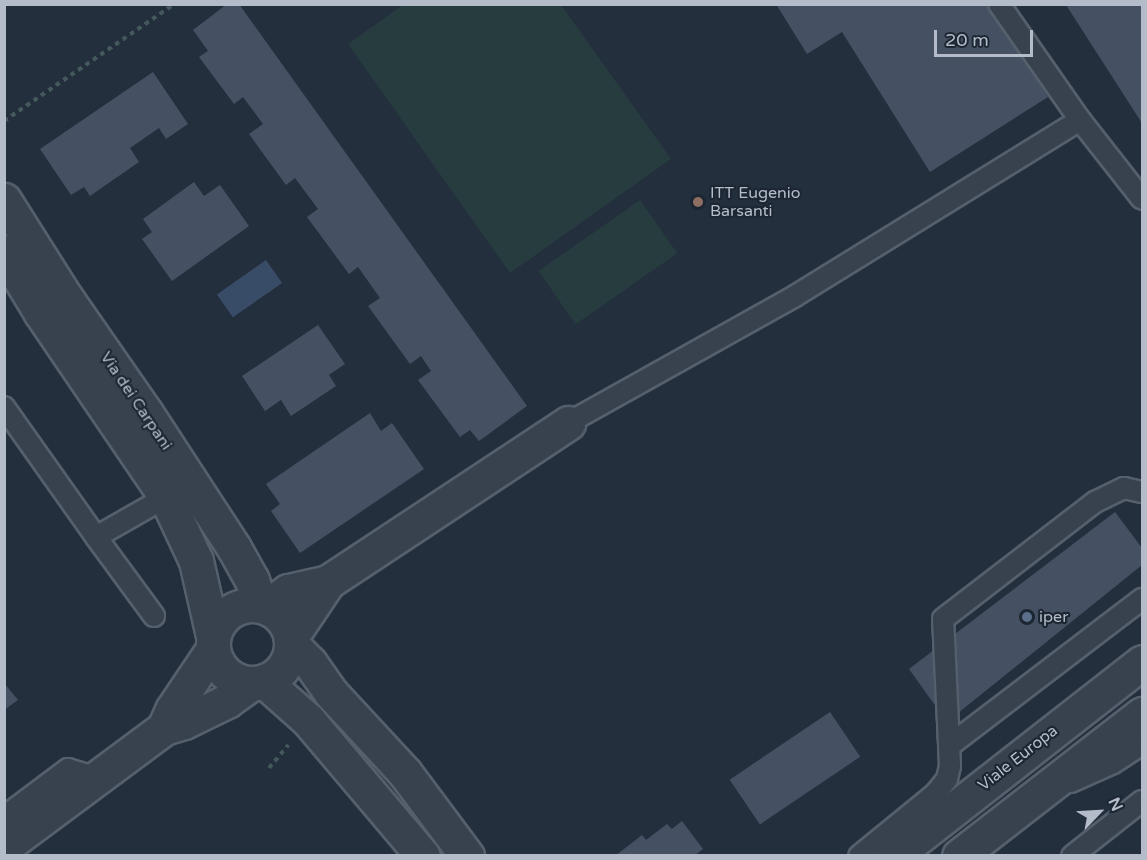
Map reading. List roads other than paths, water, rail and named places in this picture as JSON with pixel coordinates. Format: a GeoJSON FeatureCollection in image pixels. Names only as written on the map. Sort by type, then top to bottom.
{"type":"FeatureCollection","features":[{"type":"Feature","properties":{"kind":"street","name":"Via dei Carpani"},"geometry":{"type":"LineString","coordinates":[[4,200],[66,298],[234,548],[263,606]]}},
{"type":"Feature","properties":{"kind":"street","name":"Via dei Carpani"},"geometry":{"type":"LineString","coordinates":[[4,252],[41,313],[166,497],[196,561],[213,643]]}},
{"type":"Feature","properties":{"kind":"street"},"geometry":{"type":"LineString","coordinates":[[263,606],[288,591],[328,582],[568,423]]}},
{"type":"Feature","properties":{"kind":"street"},"geometry":{"type":"LineString","coordinates":[[4,847],[165,728],[184,722],[227,701],[258,682],[277,675],[284,667],[291,640],[328,582]]}},
{"type":"Feature","properties":{"kind":"street"},"geometry":{"type":"LineString","coordinates":[[165,728],[172,710],[213,643],[220,620],[229,611],[241,605],[263,606],[282,618],[291,640],[331,693],[405,773],[467,855]]}},
{"type":"Feature","properties":{"kind":"street"},"geometry":{"type":"LineString","coordinates":[[213,643],[220,668],[230,677],[258,682],[309,720],[423,855]]}},
{"type":"Feature","properties":{"kind":"street","name":"Viale Europa"},"geometry":{"type":"LineString","coordinates":[[894,855],[1143,662]]}},
{"type":"Feature","properties":{"kind":"street"},"geometry":{"type":"LineString","coordinates":[[960,855],[1143,714]]}},
{"type":"Feature","properties":{"kind":"lane"},"geometry":{"type":"LineString","coordinates":[[999,4],[1080,120],[1143,199]]}},
{"type":"Feature","properties":{"kind":"lane"},"geometry":{"type":"LineString","coordinates":[[568,423],[795,296],[1080,120]]}},
{"type":"Feature","properties":{"kind":"lane"},"geometry":{"type":"LineString","coordinates":[[4,407],[154,616]]}},
{"type":"Feature","properties":{"kind":"lane"},"geometry":{"type":"LineString","coordinates":[[859,855],[943,786],[950,766],[943,619],[1095,502],[1124,488],[1143,492]]}},
{"type":"Feature","properties":{"kind":"lane"},"geometry":{"type":"LineString","coordinates":[[96,537],[166,497]]}},
{"type":"Feature","properties":{"kind":"lane"},"geometry":{"type":"LineString","coordinates":[[949,746],[1143,599]]}},
{"type":"Feature","properties":{"kind":"lane"},"geometry":{"type":"LineString","coordinates":[[1035,797],[1113,763],[1143,744]]}},
{"type":"Feature","properties":{"kind":"lane"},"geometry":{"type":"LineString","coordinates":[[4,817],[68,769],[97,778]]}},
{"type":"Feature","properties":{"kind":"lane"},"geometry":{"type":"LineString","coordinates":[[377,798],[390,835],[404,855]]}},
{"type":"Feature","properties":{"kind":"lane"},"geometry":{"type":"LineString","coordinates":[[1072,855],[1143,801]]}},
{"type":"Feature","properties":{"kind":"water"},"geometry":{"type":"Polygon","coordinates":[[[266,260],[282,283],[233,317],[217,294],[266,260]]]}},
{"type":"Feature","properties":{"kind":"place","name":"ITT Eugenio Barsanti"},"geometry":{"type":"Point","coordinates":[698,202]}},
{"type":"Feature","properties":{"kind":"place","name":"iper"},"geometry":{"type":"Point","coordinates":[1027,617]}}]}
